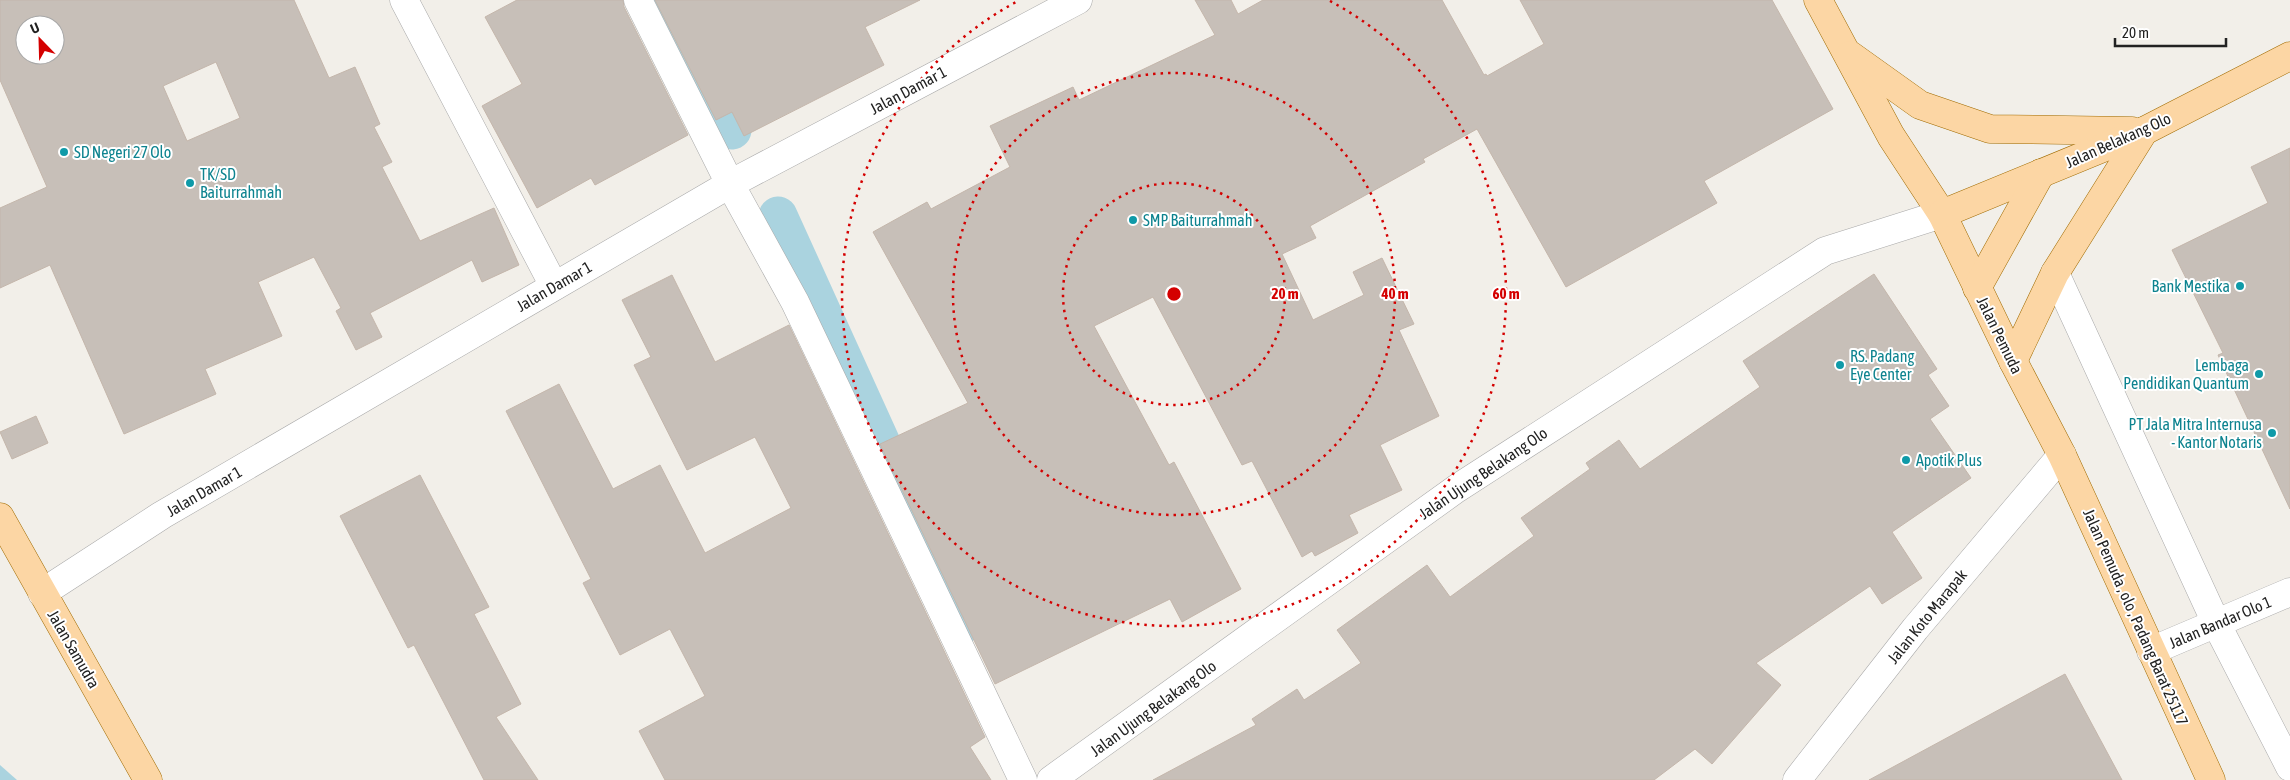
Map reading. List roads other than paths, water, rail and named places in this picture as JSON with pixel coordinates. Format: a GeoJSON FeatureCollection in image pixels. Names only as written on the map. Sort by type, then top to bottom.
{"type":"FeatureCollection","features":[{"type":"Feature","properties":{"kind":"main road","name":"Jalan Pemuda"},"geometry":{"type":"LineString","coordinates":[[1818,0],[1891,136],[1942,214],[2012,361],[2062,455]]}},
{"type":"Feature","properties":{"kind":"main road"},"geometry":{"type":"LineString","coordinates":[[1848,54],[1920,105],[1990,129],[2144,131]]}},
{"type":"Feature","properties":{"kind":"main road","name":"Jalan Belakang Olo"},"geometry":{"type":"LineString","coordinates":[[1942,214],[2144,131],[2290,56]]}},
{"type":"Feature","properties":{"kind":"main road"},"geometry":{"type":"LineString","coordinates":[[2012,361],[2055,274],[2144,131]]}},
{"type":"Feature","properties":{"kind":"main road"},"geometry":{"type":"LineString","coordinates":[[1977,288],[2041,173]]}},
{"type":"Feature","properties":{"kind":"main road","name":"Jalan Pemuda , olo , Padang Barat 25117"},"geometry":{"type":"LineString","coordinates":[[2062,455],[2211,780]]}},
{"type":"Feature","properties":{"kind":"main road","name":"Jalan Samudra"},"geometry":{"type":"LineString","coordinates":[[0,517],[148,780]]}},
{"type":"Feature","properties":{"kind":"street"},"geometry":{"type":"LineString","coordinates":[[404,0],[554,286]]}},
{"type":"Feature","properties":{"kind":"street"},"geometry":{"type":"LineString","coordinates":[[638,0],[796,302],[1024,780]]}},
{"type":"Feature","properties":{"kind":"street","name":"Jalan Damar 1"},"geometry":{"type":"LineString","coordinates":[[42,593],[162,515],[554,286],[734,182],[1063,3]]}},
{"type":"Feature","properties":{"kind":"street","name":"Jalan Ujung Belakang Olo"},"geometry":{"type":"LineString","coordinates":[[1051,780],[1456,489],[1825,252],[1942,214]]}},
{"type":"Feature","properties":{"kind":"street"},"geometry":{"type":"LineString","coordinates":[[2055,274],[2216,623],[2290,767]]}},
{"type":"Feature","properties":{"kind":"street","name":"Jalan Koto Marapak"},"geometry":{"type":"LineString","coordinates":[[1797,780],[1915,628],[2062,455]]}},
{"type":"Feature","properties":{"kind":"street","name":"Jalan Bandar Olo 1"},"geometry":{"type":"LineString","coordinates":[[2151,651],[2290,592]]}},
{"type":"Feature","properties":{"kind":"water"},"geometry":{"type":"Polygon","coordinates":[[[0,765],[17,780],[0,780],[0,765]]]}},
{"type":"Feature","properties":{"kind":"waterway"},"geometry":{"type":"LineString","coordinates":[[667,0],[732,130]]}},
{"type":"Feature","properties":{"kind":"waterway"},"geometry":{"type":"LineString","coordinates":[[778,216],[963,624]]}},
{"type":"Feature","properties":{"kind":"place","name":"SD Negeri 27 Olo"},"geometry":{"type":"Point","coordinates":[64,152]}},
{"type":"Feature","properties":{"kind":"place","name":"TK/SD Baiturrahmah"},"geometry":{"type":"Point","coordinates":[190,183]}},
{"type":"Feature","properties":{"kind":"place","name":"SMP Baiturrahmah"},"geometry":{"type":"Point","coordinates":[1133,220]}},
{"type":"Feature","properties":{"kind":"place","name":"Bank Mestika"},"geometry":{"type":"Point","coordinates":[2240,286]}},
{"type":"Feature","properties":{"kind":"place","name":"RS. Padang Eye Center"},"geometry":{"type":"Point","coordinates":[1840,365]}},
{"type":"Feature","properties":{"kind":"place","name":"Lembaga Pendidikan Quantum"},"geometry":{"type":"Point","coordinates":[2259,374]}},
{"type":"Feature","properties":{"kind":"place","name":"PT Jala Mitra Internusa - Kantor Notaris"},"geometry":{"type":"Point","coordinates":[2272,433]}},
{"type":"Feature","properties":{"kind":"place","name":"Apotik Plus"},"geometry":{"type":"Point","coordinates":[1906,460]}}]}
